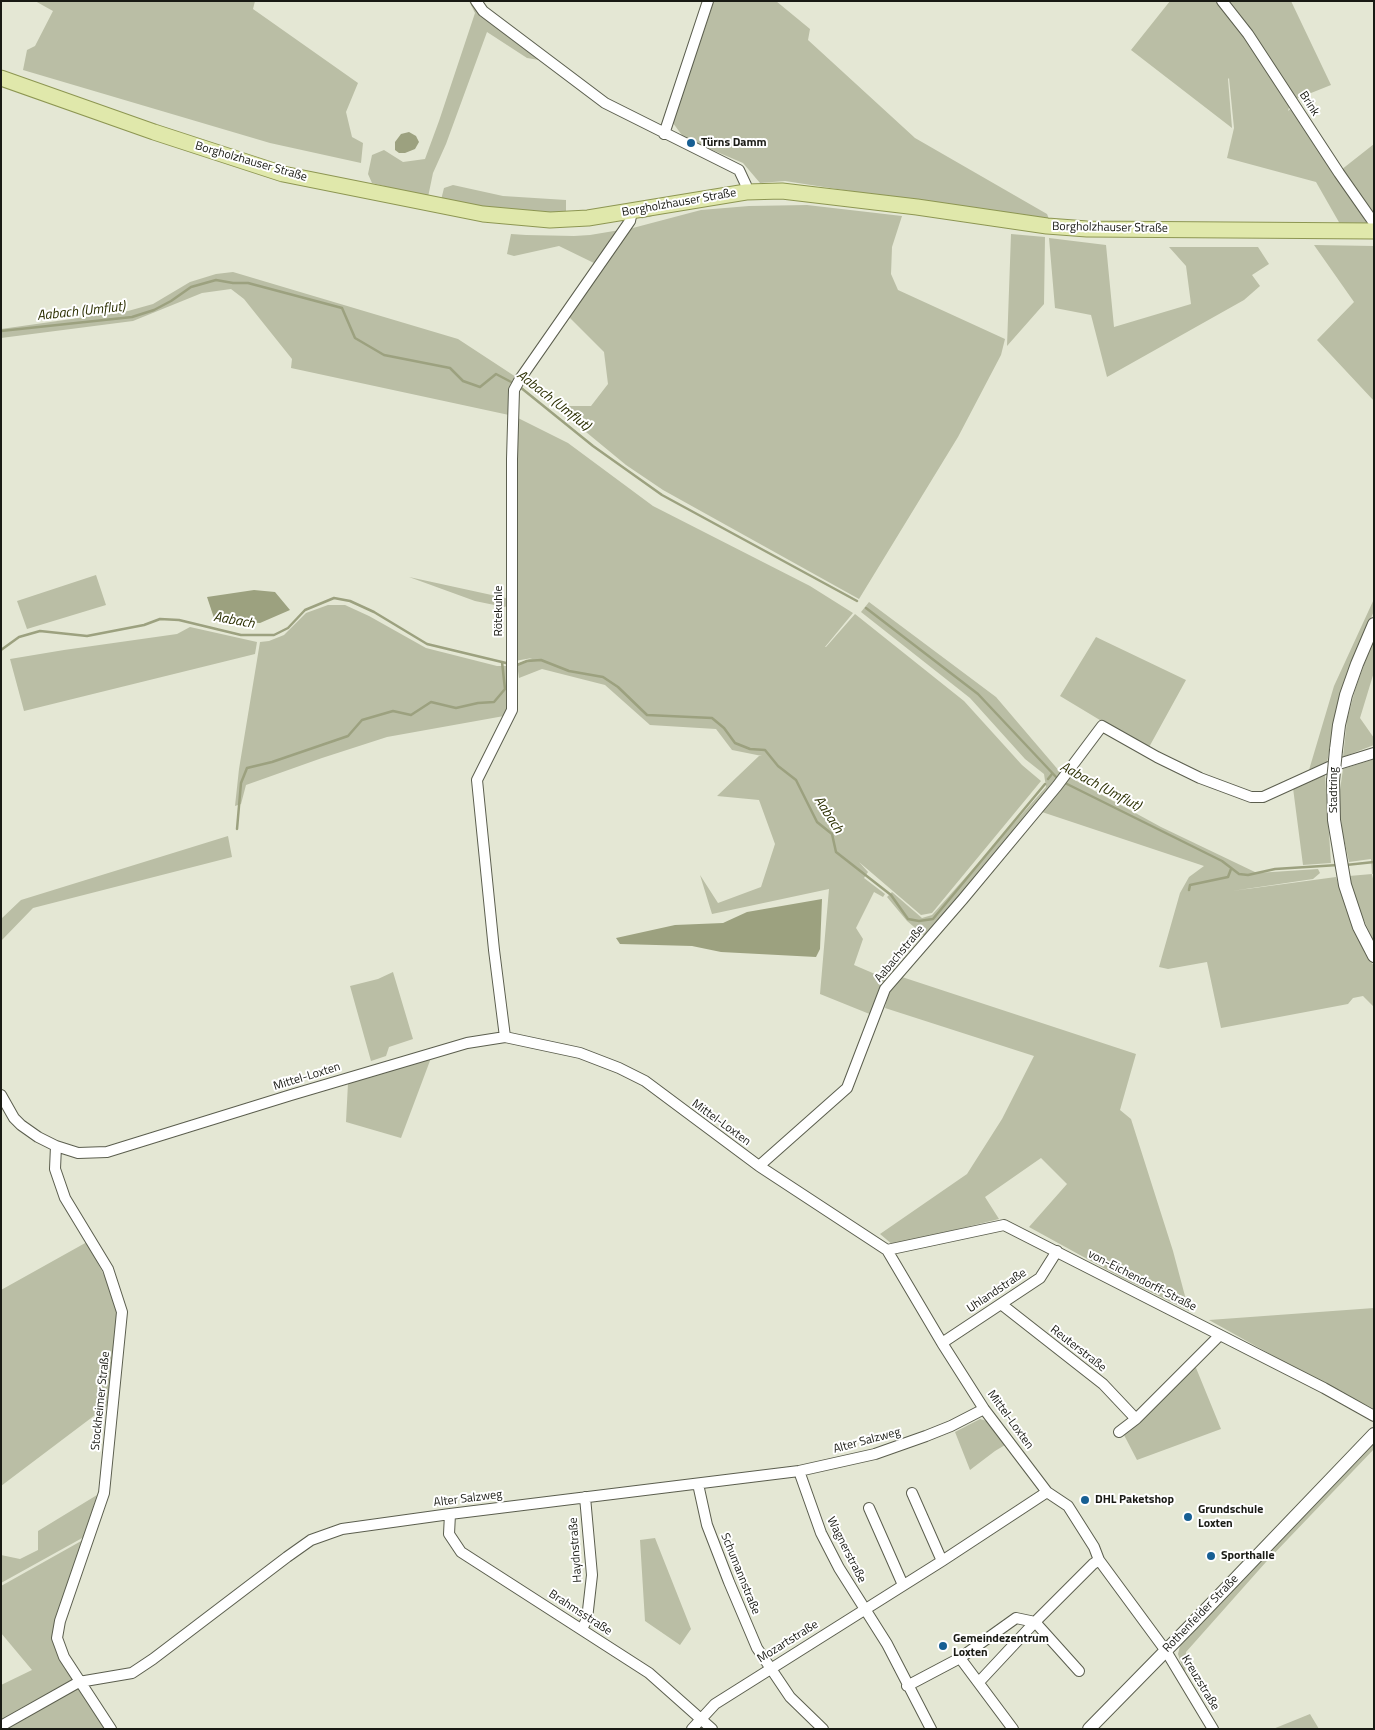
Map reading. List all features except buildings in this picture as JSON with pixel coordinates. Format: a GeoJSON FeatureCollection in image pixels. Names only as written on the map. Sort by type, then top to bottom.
{"type":"FeatureCollection","features":[{"type":"Feature","properties":{"kind":"main road","name":"Borgholzhauser Straße"},"geometry":{"type":"LineString","coordinates":[[1,78],[154,132],[292,176],[483,214],[550,220],[588,218],[700,198],[746,192],[782,191],[1047,226],[1087,229],[1374,231]]}},
{"type":"Feature","properties":{"kind":"street"},"geometry":{"type":"LineString","coordinates":[[476,1],[483,11],[605,103],[739,170],[746,185],[746,192]]}},
{"type":"Feature","properties":{"kind":"street"},"geometry":{"type":"LineString","coordinates":[[664,134],[708,1]]}},
{"type":"Feature","properties":{"kind":"street","name":"Brink"},"geometry":{"type":"LineString","coordinates":[[1222,1],[1248,34],[1374,223]]}},
{"type":"Feature","properties":{"kind":"street","name":"Rötekuhle"},"geometry":{"type":"LineString","coordinates":[[505,1037],[494,950],[477,780],[512,710],[512,459],[514,390],[630,221],[632,211]]}},
{"type":"Feature","properties":{"kind":"street","name":"Stadtring"},"geometry":{"type":"LineString","coordinates":[[1374,624],[1346,695],[1339,725],[1333,781],[1334,820],[1345,885],[1359,926],[1374,956]]}},
{"type":"Feature","properties":{"kind":"street","name":"Aabachstraße"},"geometry":{"type":"LineString","coordinates":[[759,1166],[848,1088],[885,989],[1057,786],[1102,726],[1166,762],[1200,778],[1251,797],[1263,797],[1329,768],[1374,753]]}},
{"type":"Feature","properties":{"kind":"street","name":"Mittel-Loxten"},"geometry":{"type":"LineString","coordinates":[[56,1146],[78,1152],[107,1152],[468,1042],[505,1037],[580,1053],[619,1068],[646,1081],[759,1166],[887,1250],[984,1409],[1047,1492],[1068,1506],[1100,1560],[1166,1650]]}},
{"type":"Feature","properties":{"kind":"street"},"geometry":{"type":"LineString","coordinates":[[1,1095],[14,1118],[21,1125],[38,1137],[56,1146]]}},
{"type":"Feature","properties":{"kind":"street","name":"Stockheimer Straße"},"geometry":{"type":"LineString","coordinates":[[56,1146],[55,1169],[65,1198],[108,1269],[122,1312],[104,1494],[60,1621],[57,1638],[64,1657],[111,1729]]}},
{"type":"Feature","properties":{"kind":"street","name":"von-Eichendorff-Straße"},"geometry":{"type":"LineString","coordinates":[[887,1250],[1004,1225],[1324,1388],[1374,1416]]}},
{"type":"Feature","properties":{"kind":"street","name":"Uhlandstraße"},"geometry":{"type":"LineString","coordinates":[[942,1343],[1040,1278],[1057,1251]]}},
{"type":"Feature","properties":{"kind":"street","name":"Reuterstraße"},"geometry":{"type":"LineString","coordinates":[[1001,1304],[1103,1384],[1136,1419]]}},
{"type":"Feature","properties":{"kind":"street"},"geometry":{"type":"LineString","coordinates":[[1119,1432],[1136,1419],[1220,1335]]}},
{"type":"Feature","properties":{"kind":"street","name":"Alter Salzweg"},"geometry":{"type":"LineString","coordinates":[[1,1726],[79,1682],[132,1673],[161,1654],[311,1540],[342,1529],[799,1471],[875,1454],[951,1426],[984,1409]]}},
{"type":"Feature","properties":{"kind":"street","name":"Rothenfelder Straße"},"geometry":{"type":"LineString","coordinates":[[1089,1729],[1374,1434]]}},
{"type":"Feature","properties":{"kind":"street","name":"Wagnerstraße"},"geometry":{"type":"LineString","coordinates":[[799,1471],[821,1533],[839,1568],[887,1644],[930,1729]]}},
{"type":"Feature","properties":{"kind":"street","name":"Schumannstraße"},"geometry":{"type":"LineString","coordinates":[[698,1484],[707,1525],[757,1648],[790,1697],[823,1729]]}},
{"type":"Feature","properties":{"kind":"street","name":"Mozartstraße"},"geometry":{"type":"LineString","coordinates":[[692,1729],[715,1704],[1047,1492]]}},
{"type":"Feature","properties":{"kind":"street"},"geometry":{"type":"LineString","coordinates":[[912,1493],[942,1560]]}},
{"type":"Feature","properties":{"kind":"street","name":"Haydnstraße"},"geometry":{"type":"LineString","coordinates":[[582,1629],[587,1619],[592,1575],[585,1498]]}},
{"type":"Feature","properties":{"kind":"street"},"geometry":{"type":"LineString","coordinates":[[869,1508],[903,1585]]}},
{"type":"Feature","properties":{"kind":"street","name":"Brahmsstraße"},"geometry":{"type":"LineString","coordinates":[[450,1514],[449,1534],[461,1552],[649,1673],[712,1729]]}},
{"type":"Feature","properties":{"kind":"street"},"geometry":{"type":"LineString","coordinates":[[978,1682],[1093,1564],[1100,1560]]}},
{"type":"Feature","properties":{"kind":"street"},"geometry":{"type":"LineString","coordinates":[[908,1686],[960,1658],[1016,1618],[1035,1622],[1079,1671]]}},
{"type":"Feature","properties":{"kind":"street","name":"Kreuzstraße"},"geometry":{"type":"LineString","coordinates":[[1166,1650],[1212,1729]]}},
{"type":"Feature","properties":{"kind":"street"},"geometry":{"type":"LineString","coordinates":[[960,1658],[1014,1729]]}},
{"type":"Feature","properties":{"kind":"shaded area"},"geometry":{"type":"Polygon","coordinates":[[[35,1],[255,1],[253,9],[358,83],[346,112],[352,137],[363,143],[361,163],[270,143],[23,70],[27,50],[35,46],[53,11],[35,1]]]}},
{"type":"Feature","properties":{"kind":"shaded area"},"geometry":{"type":"Polygon","coordinates":[[[469,1],[472,1],[490,23],[539,60],[527,58],[487,32],[446,144],[433,173],[428,197],[372,183],[368,174],[372,155],[384,150],[403,162],[425,159],[475,13],[469,1]]]}},
{"type":"Feature","properties":{"kind":"shaded area"},"geometry":{"type":"Polygon","coordinates":[[[714,1],[776,1],[810,29],[808,40],[915,138],[1047,214],[1049,219],[1012,216],[785,181],[760,183],[743,163],[684,138],[673,123],[714,1]]]}},
{"type":"Feature","properties":{"kind":"shaded area"},"geometry":{"type":"Polygon","coordinates":[[[1170,1],[1291,1],[1331,85],[1291,101],[1288,111],[1293,107],[1367,224],[1340,224],[1316,182],[1227,158],[1234,128],[1229,78],[1232,128],[1131,50],[1170,1]]]}},
{"type":"Feature","properties":{"kind":"shaded area"},"geometry":{"type":"Polygon","coordinates":[[[1374,144],[1374,215],[1341,170],[1374,144]]]}},
{"type":"Feature","properties":{"kind":"shaded area"},"geometry":{"type":"Polygon","coordinates":[[[453,185],[503,196],[566,200],[566,213],[529,213],[447,203],[441,200],[444,188],[453,185]]]}},
{"type":"Feature","properties":{"kind":"shaded area"},"geometry":{"type":"Polygon","coordinates":[[[807,205],[902,216],[892,247],[891,274],[898,290],[1005,339],[1001,355],[958,437],[859,599],[663,490],[626,465],[586,432],[562,406],[591,406],[608,384],[604,352],[568,316],[629,229],[701,210],[749,206],[807,205]]]}},
{"type":"Feature","properties":{"kind":"shaded area"},"geometry":{"type":"Polygon","coordinates":[[[620,230],[596,264],[559,246],[514,256],[507,254],[511,234],[574,236],[620,230]]]}},
{"type":"Feature","properties":{"kind":"shaded area"},"geometry":{"type":"Polygon","coordinates":[[[1011,234],[1045,237],[1044,304],[1007,346],[1011,234]]]}},
{"type":"Feature","properties":{"kind":"shaded area"},"geometry":{"type":"Polygon","coordinates":[[[1049,238],[1106,245],[1114,327],[1191,304],[1186,266],[1169,247],[1258,247],[1269,264],[1252,275],[1260,286],[1244,300],[1107,377],[1091,315],[1055,308],[1049,238]]]}},
{"type":"Feature","properties":{"kind":"shaded area"},"geometry":{"type":"Polygon","coordinates":[[[1314,245],[1374,246],[1374,401],[1317,340],[1354,302],[1314,245]]]}},
{"type":"Feature","properties":{"kind":"shaded area"},"geometry":{"type":"Polygon","coordinates":[[[233,272],[458,339],[516,377],[509,415],[291,368],[292,359],[244,299],[231,289],[202,293],[133,321],[1,338],[1,329],[128,311],[153,304],[190,282],[216,274],[233,272]]]}},
{"type":"Feature","properties":{"kind":"shaded area"},"geometry":{"type":"Polygon","coordinates":[[[516,417],[568,443],[653,506],[810,586],[853,613],[825,647],[855,614],[964,701],[1022,765],[1041,781],[932,913],[921,915],[859,862],[868,872],[864,878],[885,894],[883,897],[874,892],[856,928],[863,939],[854,965],[889,980],[872,1015],[820,994],[829,889],[712,914],[700,875],[718,903],[761,887],[775,844],[759,800],[717,796],[759,756],[762,756],[732,750],[716,729],[650,725],[605,685],[542,669],[519,678],[517,664],[532,658],[515,661],[516,417]]]}},
{"type":"Feature","properties":{"kind":"shaded area"},"geometry":{"type":"Polygon","coordinates":[[[96,575],[106,605],[27,629],[17,601],[96,575]]]}},
{"type":"Feature","properties":{"kind":"shaded area"},"geometry":{"type":"Polygon","coordinates":[[[409,577],[510,599],[508,606],[504,607],[475,601],[409,577]]]}},
{"type":"Feature","properties":{"kind":"shaded area"},"geometry":{"type":"Polygon","coordinates":[[[1374,599],[1374,611],[1345,679],[1336,712],[1327,763],[1309,770],[1334,686],[1374,599]]]}},
{"type":"Feature","properties":{"kind":"shaded area"},"geometry":{"type":"Polygon","coordinates":[[[869,602],[996,697],[1060,772],[1161,827],[1257,873],[1318,869],[1320,873],[1313,879],[1232,891],[1336,877],[1346,909],[1366,955],[1374,966],[1374,1007],[1363,996],[1353,998],[1348,1004],[1221,1028],[1207,962],[1168,969],[1159,967],[1180,893],[1189,877],[1204,866],[1042,812],[926,937],[907,921],[887,897],[892,892],[922,918],[932,915],[1046,787],[1044,774],[1025,759],[970,698],[861,612],[869,602]]]}},
{"type":"Feature","properties":{"kind":"shaded area"},"geometry":{"type":"Polygon","coordinates":[[[328,605],[345,605],[369,616],[426,648],[497,666],[508,666],[508,706],[504,716],[387,737],[322,758],[246,785],[241,804],[235,806],[239,769],[260,642],[269,641],[284,635],[306,613],[328,605]]]}},
{"type":"Feature","properties":{"kind":"shaded area"},"geometry":{"type":"Polygon","coordinates":[[[190,627],[257,642],[255,654],[24,711],[10,659],[177,634],[190,627]]]}},
{"type":"Feature","properties":{"kind":"shaded area"},"geometry":{"type":"Polygon","coordinates":[[[1096,637],[1186,680],[1148,749],[1060,696],[1096,637]]]}},
{"type":"Feature","properties":{"kind":"shaded area"},"geometry":{"type":"Polygon","coordinates":[[[1374,637],[1374,672],[1360,718],[1374,738],[1374,745],[1343,757],[1347,720],[1355,690],[1374,637]]]}},
{"type":"Feature","properties":{"kind":"shaded area"},"geometry":{"type":"Polygon","coordinates":[[[1374,759],[1374,874],[1372,874],[1371,859],[1349,862],[1342,830],[1339,797],[1343,769],[1374,759]]]}},
{"type":"Feature","properties":{"kind":"shaded area"},"geometry":{"type":"Polygon","coordinates":[[[1325,775],[1331,863],[1303,865],[1293,788],[1325,775]]]}},
{"type":"Feature","properties":{"kind":"shaded area"},"geometry":{"type":"Polygon","coordinates":[[[228,836],[232,857],[33,908],[1,941],[1,919],[21,900],[228,836]]]}},
{"type":"Feature","properties":{"kind":"shaded area"},"geometry":{"type":"Polygon","coordinates":[[[1372,874],[1374,883],[1374,942],[1356,903],[1349,876],[1372,874]]]}},
{"type":"Feature","properties":{"kind":"shaded area"},"geometry":{"type":"Polygon","coordinates":[[[393,972],[413,1039],[389,1047],[386,1056],[371,1061],[350,986],[378,979],[393,972]]]}},
{"type":"Feature","properties":{"kind":"shaded area"},"geometry":{"type":"Polygon","coordinates":[[[902,977],[1136,1054],[1120,1110],[1131,1119],[1173,1251],[1189,1311],[1120,1277],[1029,1227],[1067,1184],[1041,1158],[985,1197],[999,1219],[893,1245],[880,1234],[967,1174],[1002,1119],[1034,1056],[885,1008],[888,994],[902,977]]]}},
{"type":"Feature","properties":{"kind":"shaded area"},"geometry":{"type":"Polygon","coordinates":[[[431,1058],[401,1138],[346,1122],[348,1083],[431,1058]]]}},
{"type":"Feature","properties":{"kind":"shaded area"},"geometry":{"type":"Polygon","coordinates":[[[87,1242],[107,1281],[118,1314],[107,1406],[1,1486],[1,1290],[87,1242]]]}},
{"type":"Feature","properties":{"kind":"shaded area"},"geometry":{"type":"Polygon","coordinates":[[[1374,1308],[1374,1409],[1320,1382],[1209,1320],[1374,1308]]]}},
{"type":"Feature","properties":{"kind":"shaded area"},"geometry":{"type":"Polygon","coordinates":[[[1194,1363],[1221,1429],[1137,1460],[1124,1435],[1194,1363]]]}},
{"type":"Feature","properties":{"kind":"shaded area"},"geometry":{"type":"Polygon","coordinates":[[[980,1419],[987,1421],[1005,1445],[970,1470],[955,1432],[980,1419]]]}},
{"type":"Feature","properties":{"kind":"shaded area"},"geometry":{"type":"Polygon","coordinates":[[[1374,1441],[1374,1449],[1266,1562],[1186,1652],[1185,1675],[1178,1654],[1180,1646],[1208,1617],[1238,1581],[1374,1441]]]}},
{"type":"Feature","properties":{"kind":"shaded area"},"geometry":{"type":"Polygon","coordinates":[[[97,1495],[84,1537],[1,1583],[1,1555],[20,1559],[38,1550],[38,1531],[97,1495]]]}},
{"type":"Feature","properties":{"kind":"shaded area"},"geometry":{"type":"Polygon","coordinates":[[[655,1538],[691,1629],[680,1645],[645,1621],[640,1540],[655,1538]]]}},
{"type":"Feature","properties":{"kind":"shaded area"},"geometry":{"type":"Polygon","coordinates":[[[83,1540],[54,1637],[78,1688],[106,1729],[5,1729],[1,1721],[1,1685],[32,1670],[1,1633],[1,1586],[83,1540]]]}},
{"type":"Feature","properties":{"kind":"shaded area"},"geometry":{"type":"Polygon","coordinates":[[[1310,1714],[1319,1729],[1273,1729],[1310,1714]]]}},
{"type":"Feature","properties":{"kind":"water"},"geometry":{"type":"Polygon","coordinates":[[[409,132],[416,136],[419,142],[415,149],[399,153],[395,150],[395,142],[401,134],[409,132]]]}},
{"type":"Feature","properties":{"kind":"water"},"geometry":{"type":"Polygon","coordinates":[[[254,590],[275,592],[290,610],[260,623],[214,618],[207,597],[254,590]]]}},
{"type":"Feature","properties":{"kind":"water"},"geometry":{"type":"Polygon","coordinates":[[[822,899],[820,949],[816,957],[721,952],[692,946],[620,944],[616,938],[675,925],[723,923],[747,912],[822,899]]]}},
{"type":"Feature","properties":{"kind":"waterway"},"geometry":{"type":"LineString","coordinates":[[642,217],[651,215]]}},
{"type":"Feature","properties":{"kind":"waterway","name":"Aabach (Umflut)"},"geometry":{"type":"LineString","coordinates":[[1,331],[132,317],[154,310],[191,287],[216,280],[248,283],[342,308],[355,338],[384,355],[450,368],[463,381],[480,387],[496,374],[515,384]]}},
{"type":"Feature","properties":{"kind":"waterway","name":"Aabach (Umflut)"},"geometry":{"type":"LineString","coordinates":[[520,387],[593,446],[662,495],[857,601]]}},
{"type":"Feature","properties":{"kind":"waterway","name":"Aabach"},"geometry":{"type":"LineString","coordinates":[[1,650],[19,637],[40,631],[87,636],[144,625],[160,619],[179,620],[241,635],[274,635],[288,628],[305,610],[334,598],[350,601],[374,612],[427,644],[506,663]]}},
{"type":"Feature","properties":{"kind":"waterway","name":"Aabach (Umflut)"},"geometry":{"type":"LineString","coordinates":[[866,608],[978,694],[1058,779]]}},
{"type":"Feature","properties":{"kind":"waterway","name":"Aabach"},"geometry":{"type":"LineString","coordinates":[[517,665],[527,661],[541,660],[569,671],[603,677],[618,687],[647,715],[712,718],[724,728],[735,743],[750,749],[765,750],[778,766],[796,780],[817,822],[832,834],[836,852],[891,895],[908,919],[919,921],[933,919],[1045,784]]}},
{"type":"Feature","properties":{"kind":"waterway"},"geometry":{"type":"LineString","coordinates":[[237,829],[241,783],[247,768],[272,762],[348,736],[362,720],[393,711],[411,715],[431,702],[456,708],[478,703],[494,702],[505,689],[502,662]]}},
{"type":"Feature","properties":{"kind":"waterway","name":"Aabach"},"geometry":{"type":"LineString","coordinates":[[1048,779],[1052,774]]}},
{"type":"Feature","properties":{"kind":"waterway","name":"Aabach (Umflut)"},"geometry":{"type":"LineString","coordinates":[[1063,782],[1222,861],[1239,874],[1248,875],[1275,869],[1338,865]]}},
{"type":"Feature","properties":{"kind":"waterway","name":"Aabach (Umflut)"},"geometry":{"type":"LineString","coordinates":[[1346,865],[1374,862]]}},
{"type":"Feature","properties":{"kind":"waterway"},"geometry":{"type":"LineString","coordinates":[[1189,890],[1190,885],[1228,877],[1231,869]]}},
{"type":"Feature","properties":{"kind":"place","name":"Türns Damm"},"geometry":{"type":"Point","coordinates":[691,143]}},
{"type":"Feature","properties":{"kind":"place","name":"DHL Paketshop"},"geometry":{"type":"Point","coordinates":[1085,1500]}},
{"type":"Feature","properties":{"kind":"place","name":"Grundschule Loxten"},"geometry":{"type":"Point","coordinates":[1188,1517]}},
{"type":"Feature","properties":{"kind":"place","name":"Sporthalle"},"geometry":{"type":"Point","coordinates":[1211,1556]}},
{"type":"Feature","properties":{"kind":"place","name":"Gemeindezentrum Loxten"},"geometry":{"type":"Point","coordinates":[943,1646]}}]}
